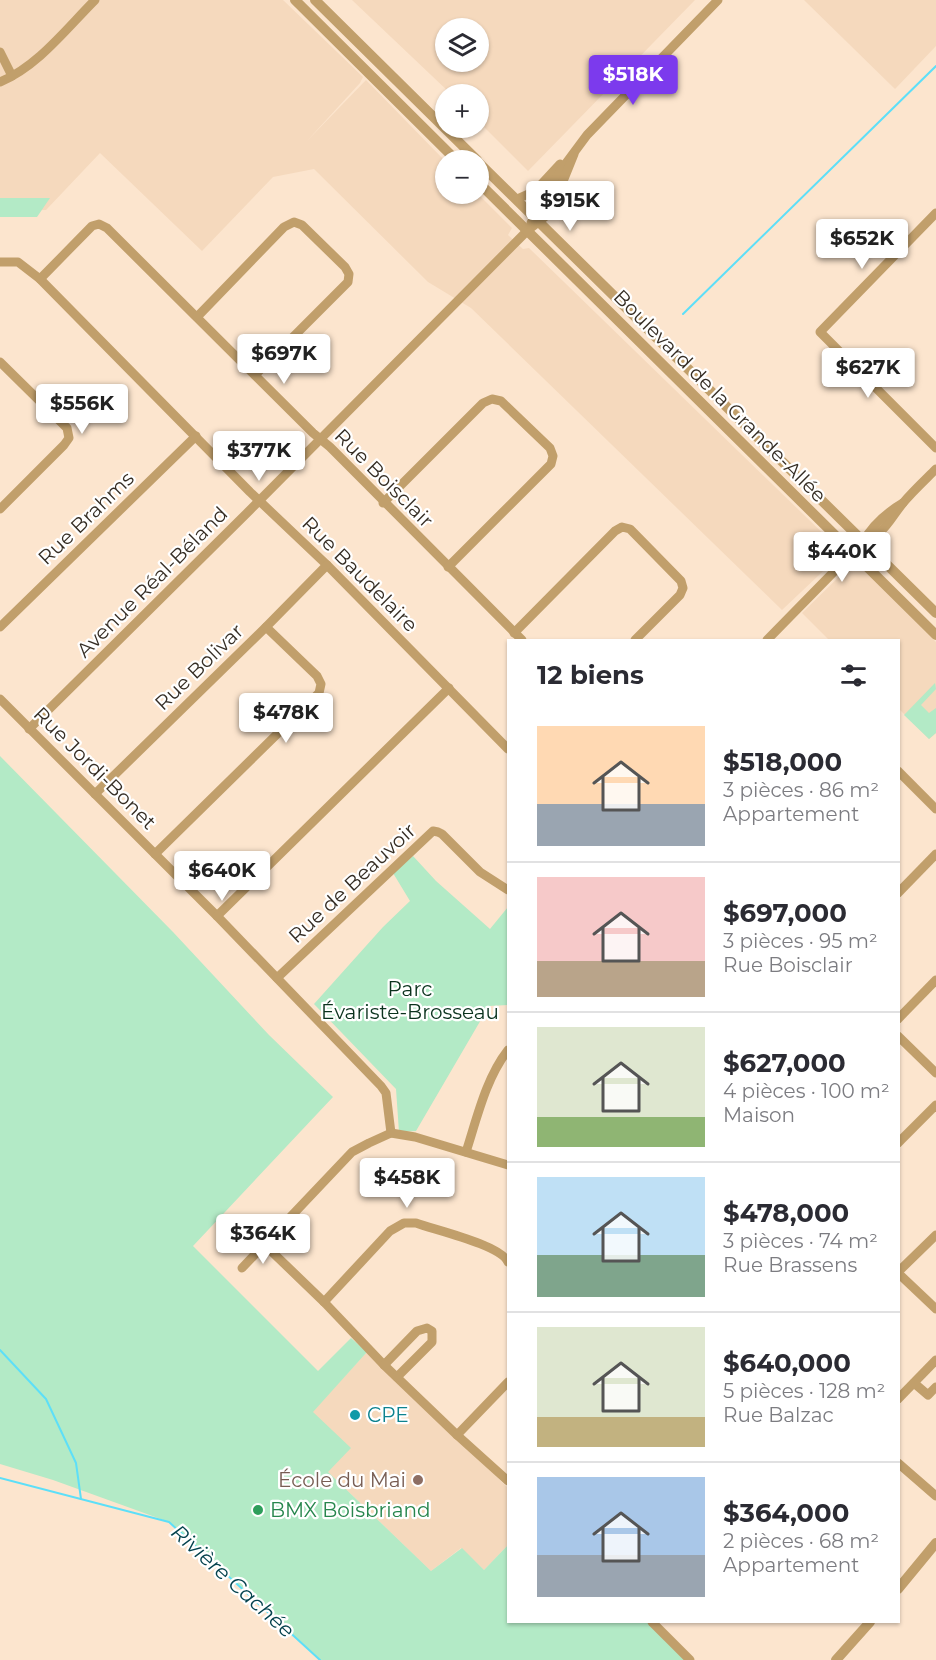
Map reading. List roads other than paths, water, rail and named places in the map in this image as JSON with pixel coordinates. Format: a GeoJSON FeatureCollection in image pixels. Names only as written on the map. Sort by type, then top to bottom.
{"type":"FeatureCollection","features":[{"type":"Feature","properties":{"kind":"street"},"geometry":{"type":"LineString","coordinates":[[0,82],[39,57],[95,0]]}},
{"type":"Feature","properties":{"kind":"street"},"geometry":{"type":"LineString","coordinates":[[295,0],[446,150]]}},
{"type":"Feature","properties":{"kind":"street","name":"Boulevard de la Grande-Allée"},"geometry":{"type":"LineString","coordinates":[[315,0],[467,150]]}},
{"type":"Feature","properties":{"kind":"street"},"geometry":{"type":"LineString","coordinates":[[517,199],[535,191],[555,168],[574,154],[592,129],[718,0]]}},
{"type":"Feature","properties":{"kind":"street"},"geometry":{"type":"LineString","coordinates":[[0,52],[12,76]]}},
{"type":"Feature","properties":{"kind":"street","name":"Avenue Réal-Béland"},"geometry":{"type":"LineString","coordinates":[[30,729],[537,219],[548,213],[556,200],[574,154]]}},
{"type":"Feature","properties":{"kind":"street","name":"Boulevard de la Grande-Allée"},"geometry":{"type":"LineString","coordinates":[[489,172],[936,613]]}},
{"type":"Feature","properties":{"kind":"street","name":"Boulevard de la Grande-Allée"},"geometry":{"type":"LineString","coordinates":[[489,193],[936,635]]}},
{"type":"Feature","properties":{"kind":"street"},"geometry":{"type":"LineString","coordinates":[[936,213],[820,332],[936,448]]}},
{"type":"Feature","properties":{"kind":"street"},"geometry":{"type":"LineString","coordinates":[[197,317],[284,227],[294,222],[302,225],[331,252],[349,274],[348,282],[255,375]]}},
{"type":"Feature","properties":{"kind":"street","name":"Rue Boisclair"},"geometry":{"type":"LineString","coordinates":[[40,279],[92,226],[99,224],[107,228],[518,637]]}},
{"type":"Feature","properties":{"kind":"street","name":"Rue Baudelaire"},"geometry":{"type":"LineString","coordinates":[[0,262],[18,262],[40,279],[507,748]]}},
{"type":"Feature","properties":{"kind":"street"},"geometry":{"type":"LineString","coordinates":[[0,362],[67,428],[69,438],[0,509]]}},
{"type":"Feature","properties":{"kind":"street"},"geometry":{"type":"LineString","coordinates":[[383,503],[483,403],[492,399],[501,401],[550,448],[553,456],[551,464],[448,567]]}},
{"type":"Feature","properties":{"kind":"street","name":"Rue Brahms"},"geometry":{"type":"LineString","coordinates":[[0,627],[196,436]]}},
{"type":"Feature","properties":{"kind":"street"},"geometry":{"type":"LineString","coordinates":[[768,639],[863,542],[874,538],[893,519],[903,503],[936,469]]}},
{"type":"Feature","properties":{"kind":"street"},"geometry":{"type":"LineString","coordinates":[[518,637],[622,526],[630,529],[652,550],[681,580],[683,588],[680,595],[636,639]]}},
{"type":"Feature","properties":{"kind":"street","name":"Rue Bolivar"},"geometry":{"type":"LineString","coordinates":[[95,794],[327,565]]}},
{"type":"Feature","properties":{"kind":"street"},"geometry":{"type":"LineString","coordinates":[[155,854],[319,693],[321,684],[317,676],[266,627]]}},
{"type":"Feature","properties":{"kind":"street"},"geometry":{"type":"LineString","coordinates":[[217,916],[448,688]]}},
{"type":"Feature","properties":{"kind":"street","name":"Rue Jordi-Bonet"},"geometry":{"type":"LineString","coordinates":[[0,699],[217,916],[381,1086],[386,1093],[391,1133]]}},
{"type":"Feature","properties":{"kind":"street"},"geometry":{"type":"LineString","coordinates":[[900,773],[936,809]]}},
{"type":"Feature","properties":{"kind":"street","name":"Rue de Beauvoir"},"geometry":{"type":"LineString","coordinates":[[278,978],[433,831],[442,834],[480,872],[507,890]]}},
{"type":"Feature","properties":{"kind":"street"},"geometry":{"type":"LineString","coordinates":[[900,891],[936,854]]}},
{"type":"Feature","properties":{"kind":"street"},"geometry":{"type":"LineString","coordinates":[[900,1017],[936,980]]}},
{"type":"Feature","properties":{"kind":"street"},"geometry":{"type":"LineString","coordinates":[[900,1038],[936,1073]]}},
{"type":"Feature","properties":{"kind":"street"},"geometry":{"type":"LineString","coordinates":[[466,1152],[486,1092],[507,1051]]}},
{"type":"Feature","properties":{"kind":"street"},"geometry":{"type":"LineString","coordinates":[[900,1141],[936,1105]]}},
{"type":"Feature","properties":{"kind":"street"},"geometry":{"type":"LineString","coordinates":[[242,1268],[352,1152],[391,1133],[415,1137],[507,1165]]}},
{"type":"Feature","properties":{"kind":"street"},"geometry":{"type":"LineString","coordinates":[[239,1220],[324,1302],[384,1365],[507,1480]]}},
{"type":"Feature","properties":{"kind":"street"},"geometry":{"type":"LineString","coordinates":[[324,1302],[390,1231],[404,1223],[416,1223],[493,1248],[507,1260]]}},
{"type":"Feature","properties":{"kind":"street"},"geometry":{"type":"LineString","coordinates":[[900,1271],[936,1235]]}},
{"type":"Feature","properties":{"kind":"street"},"geometry":{"type":"LineString","coordinates":[[900,1275],[936,1308]]}},
{"type":"Feature","properties":{"kind":"street"},"geometry":{"type":"LineString","coordinates":[[384,1365],[417,1331],[427,1328],[432,1331],[432,1342],[397,1377]]}},
{"type":"Feature","properties":{"kind":"street"},"geometry":{"type":"LineString","coordinates":[[900,1397],[936,1360]]}},
{"type":"Feature","properties":{"kind":"street"},"geometry":{"type":"LineString","coordinates":[[457,1435],[507,1383]]}},
{"type":"Feature","properties":{"kind":"street"},"geometry":{"type":"LineString","coordinates":[[914,1383],[928,1395],[936,1387]]}},
{"type":"Feature","properties":{"kind":"street"},"geometry":{"type":"LineString","coordinates":[[900,1465],[936,1496]]}},
{"type":"Feature","properties":{"kind":"street"},"geometry":{"type":"LineString","coordinates":[[900,1585],[936,1544]]}},
{"type":"Feature","properties":{"kind":"street"},"geometry":{"type":"LineString","coordinates":[[653,1623],[690,1660]]}},
{"type":"Feature","properties":{"kind":"street"},"geometry":{"type":"LineString","coordinates":[[836,1660],[869,1623]]}},
{"type":"Feature","properties":{"kind":"waterway"},"geometry":{"type":"LineString","coordinates":[[683,314],[936,66]]}},
{"type":"Feature","properties":{"kind":"waterway"},"geometry":{"type":"LineString","coordinates":[[0,1350],[46,1399],[76,1463],[81,1499]]}},
{"type":"Feature","properties":{"kind":"waterway","name":"Rivière Cachée"},"geometry":{"type":"LineString","coordinates":[[0,1478],[169,1522],[320,1660]]}},
{"type":"Feature","properties":{"kind":"place","name":"CPE"},"geometry":{"type":"Point","coordinates":[355,1415]}},
{"type":"Feature","properties":{"kind":"place","name":"École du Mai"},"geometry":{"type":"Point","coordinates":[418,1480]}},
{"type":"Feature","properties":{"kind":"place","name":"BMX Boisbriand"},"geometry":{"type":"Point","coordinates":[258,1510]}},
{"type":"Feature","properties":{"kind":"park label","name":"Parc Évariste-Brosseau"},"geometry":{"type":"Point","coordinates":[410,1000]}}]}
